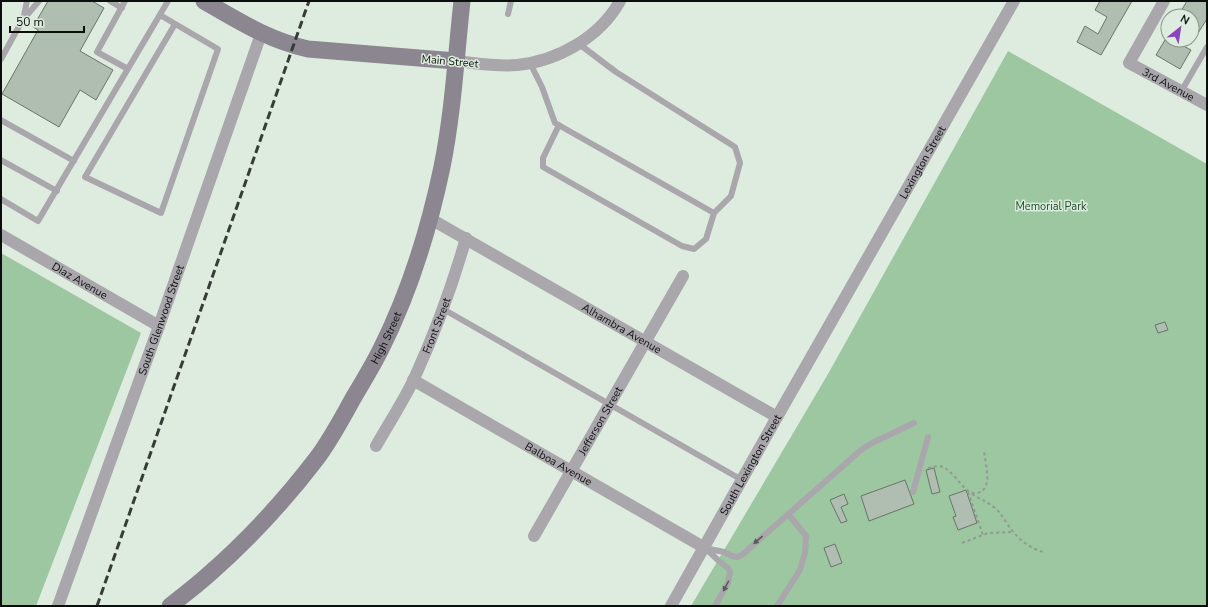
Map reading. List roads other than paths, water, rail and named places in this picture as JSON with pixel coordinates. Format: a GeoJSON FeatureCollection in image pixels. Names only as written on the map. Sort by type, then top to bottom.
{"type":"FeatureCollection","features":[{"type":"Feature","properties":{"kind":"main road","name":"Main Street"},"geometry":{"type":"LineString","coordinates":[[204,1],[261,34],[293,46],[308,49],[456,61]]}},
{"type":"Feature","properties":{"kind":"main road","name":"High Street"},"geometry":{"type":"LineString","coordinates":[[170,606],[207,576],[253,533],[287,495],[318,456],[338,425],[381,349],[400,306],[416,262],[430,218],[442,167],[451,116],[462,1]]}},
{"type":"Feature","properties":{"kind":"street","name":"Main Street"},"geometry":{"type":"LineString","coordinates":[[456,61],[505,66],[530,63],[553,56],[579,44],[607,19],[620,1]]}},
{"type":"Feature","properties":{"kind":"street","name":"Lexington Street"},"geometry":{"type":"LineString","coordinates":[[830,323],[1014,1]]}},
{"type":"Feature","properties":{"kind":"street","name":"3rd Avenue"},"geometry":{"type":"LineString","coordinates":[[1164,1],[1129,63],[1182,90],[1207,105]]}},
{"type":"Feature","properties":{"kind":"street","name":"South Glenwood Street"},"geometry":{"type":"LineString","coordinates":[[58,606],[159,326],[261,34]]}},
{"type":"Feature","properties":{"kind":"street"},"geometry":{"type":"LineString","coordinates":[[430,218],[466,238]]}},
{"type":"Feature","properties":{"kind":"street","name":"Diaz Avenue"},"geometry":{"type":"LineString","coordinates":[[1,235],[159,326]]}},
{"type":"Feature","properties":{"kind":"street","name":"Front Street"},"geometry":{"type":"LineString","coordinates":[[376,446],[413,380],[434,334],[452,287],[466,238]]}},
{"type":"Feature","properties":{"kind":"street","name":"Alhambra Avenue"},"geometry":{"type":"LineString","coordinates":[[466,238],[777,417]]}},
{"type":"Feature","properties":{"kind":"street","name":"Jefferson Street"},"geometry":{"type":"LineString","coordinates":[[534,536],[682,276]]}},
{"type":"Feature","properties":{"kind":"street","name":"South Lexington Street"},"geometry":{"type":"LineString","coordinates":[[672,606],[830,323]]}},
{"type":"Feature","properties":{"kind":"street","name":"Balboa Avenue"},"geometry":{"type":"LineString","coordinates":[[413,380],[705,548]]}},
{"type":"Feature","properties":{"kind":"lane"},"geometry":{"type":"LineString","coordinates":[[22,21],[27,1]]}},
{"type":"Feature","properties":{"kind":"lane"},"geometry":{"type":"LineString","coordinates":[[1,59],[22,21],[39,1]]}},
{"type":"Feature","properties":{"kind":"lane"},"geometry":{"type":"LineString","coordinates":[[110,1],[122,8]]}},
{"type":"Feature","properties":{"kind":"lane"},"geometry":{"type":"LineString","coordinates":[[125,1],[97,52],[128,69]]}},
{"type":"Feature","properties":{"kind":"lane"},"geometry":{"type":"LineString","coordinates":[[1,199],[38,221],[168,1]]}},
{"type":"Feature","properties":{"kind":"lane"},"geometry":{"type":"LineString","coordinates":[[508,14],[511,1]]}},
{"type":"Feature","properties":{"kind":"lane"},"geometry":{"type":"LineString","coordinates":[[160,15],[218,49],[161,213],[85,176],[175,24]]}},
{"type":"Feature","properties":{"kind":"lane"},"geometry":{"type":"LineString","coordinates":[[559,125],[543,158],[543,167],[682,246],[694,249],[706,239],[714,213],[731,196],[740,163],[735,147],[616,72],[579,44]]}},
{"type":"Feature","properties":{"kind":"lane"},"geometry":{"type":"LineString","coordinates":[[1182,90],[1207,47]]}},
{"type":"Feature","properties":{"kind":"lane"},"geometry":{"type":"LineString","coordinates":[[530,63],[542,87],[555,123],[714,213]]}},
{"type":"Feature","properties":{"kind":"lane"},"geometry":{"type":"LineString","coordinates":[[1,120],[74,161]]}},
{"type":"Feature","properties":{"kind":"lane"},"geometry":{"type":"LineString","coordinates":[[1,160],[56,191]]}},
{"type":"Feature","properties":{"kind":"lane"},"geometry":{"type":"LineString","coordinates":[[443,309],[742,480]]}},
{"type":"Feature","properties":{"kind":"lane"},"geometry":{"type":"LineString","coordinates":[[705,548],[724,552],[737,557],[742,555],[861,450],[872,443],[914,423]]}},
{"type":"Feature","properties":{"kind":"lane"},"geometry":{"type":"LineString","coordinates":[[912,492],[928,436]]}},
{"type":"Feature","properties":{"kind":"lane"},"geometry":{"type":"LineString","coordinates":[[777,606],[800,570],[805,553],[806,536],[788,514]]}},
{"type":"Feature","properties":{"kind":"lane"},"geometry":{"type":"LineString","coordinates":[[705,548],[728,568],[730,572],[728,583],[715,606]]}},
{"type":"Feature","properties":{"kind":"railway"},"geometry":{"type":"LineString","coordinates":[[97,606],[309,1]]}},
{"type":"Feature","properties":{"kind":"park label","name":"Memorial Park"},"geometry":{"type":"Point","coordinates":[1051,206]}}]}
